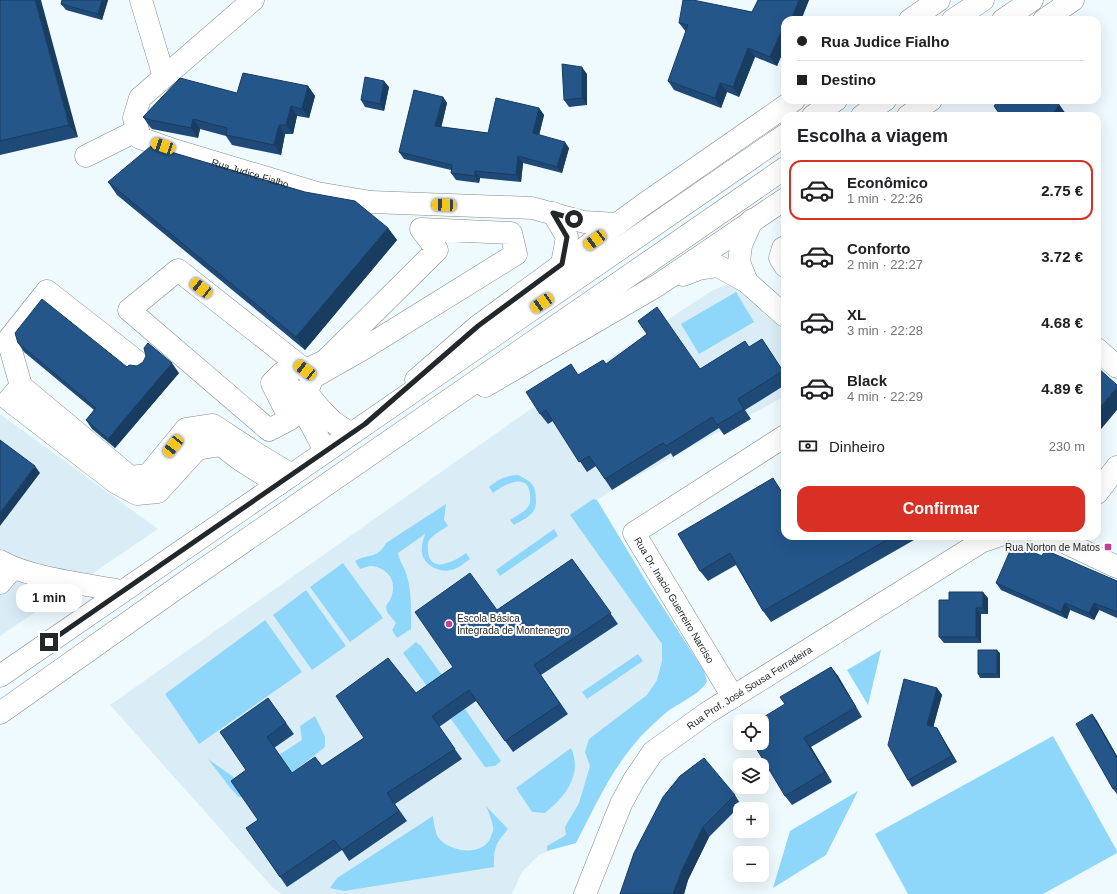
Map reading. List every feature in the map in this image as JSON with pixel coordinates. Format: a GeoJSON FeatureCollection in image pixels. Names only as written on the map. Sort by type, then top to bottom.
{"type":"FeatureCollection","features":[{"type":"Feature","properties":{"kind":"street"},"geometry":{"type":"LineString","coordinates":[[141,0],[164,77]]}},
{"type":"Feature","properties":{"kind":"street"},"geometry":{"type":"LineString","coordinates":[[86,156],[138,130],[134,118],[140,98],[253,0]]}},
{"type":"Feature","properties":{"kind":"street"},"geometry":{"type":"LineString","coordinates":[[916,16],[939,0]]}},
{"type":"Feature","properties":{"kind":"street"},"geometry":{"type":"LineString","coordinates":[[959,16],[983,0]]}},
{"type":"Feature","properties":{"kind":"street"},"geometry":{"type":"LineString","coordinates":[[1009,16],[1032,0]]}},
{"type":"Feature","properties":{"kind":"street"},"geometry":{"type":"LineString","coordinates":[[1050,16],[1073,0]]}},
{"type":"Feature","properties":{"kind":"street"},"geometry":{"type":"LineString","coordinates":[[358,429],[478,326],[617,224],[788,104]]}},
{"type":"Feature","properties":{"kind":"street"},"geometry":{"type":"LineString","coordinates":[[819,112],[830,104]]}},
{"type":"Feature","properties":{"kind":"street"},"geometry":{"type":"LineString","coordinates":[[868,112],[879,104]]}},
{"type":"Feature","properties":{"kind":"street"},"geometry":{"type":"LineString","coordinates":[[914,112],[925,104]]}},
{"type":"Feature","properties":{"kind":"street","name":"Rua Judice Fialho"},"geometry":{"type":"LineString","coordinates":[[138,130],[140,138],[147,141],[317,194],[371,202],[532,208],[584,222],[617,224]]}},
{"type":"Feature","properties":{"kind":"street"},"geometry":{"type":"LineString","coordinates":[[0,676],[781,138]]}},
{"type":"Feature","properties":{"kind":"street"},"geometry":{"type":"LineString","coordinates":[[0,713],[385,443],[781,171]]}},
{"type":"Feature","properties":{"kind":"street"},"geometry":{"type":"LineString","coordinates":[[385,443],[658,285],[781,202]]}},
{"type":"Feature","properties":{"kind":"street"},"geometry":{"type":"LineString","coordinates":[[553,213],[567,237],[562,264]]}},
{"type":"Feature","properties":{"kind":"street"},"geometry":{"type":"LineString","coordinates":[[748,282],[739,262],[740,245],[752,220]]}},
{"type":"Feature","properties":{"kind":"street"},"geometry":{"type":"LineString","coordinates":[[325,452],[316,432],[282,373],[272,383],[290,420],[268,430],[129,310],[178,270],[305,370],[325,361],[437,250],[421,229],[511,233],[516,254],[363,349],[312,378],[307,393],[322,411],[333,422],[358,429]]}},
{"type":"Feature","properties":{"kind":"street"},"geometry":{"type":"LineString","coordinates":[[658,285],[700,269],[718,266],[748,282],[781,312]]}},
{"type":"Feature","properties":{"kind":"street"},"geometry":{"type":"LineString","coordinates":[[140,364],[47,291],[8,340],[21,386],[130,477],[148,475],[186,429],[213,425],[257,454],[285,479]]}},
{"type":"Feature","properties":{"kind":"street"},"geometry":{"type":"LineString","coordinates":[[1101,353],[1117,367]]}},
{"type":"Feature","properties":{"kind":"street","name":"Rua Dr. Inacio Guerreiro Narciso"},"geometry":{"type":"LineString","coordinates":[[733,697],[634,533],[781,439]]}},
{"type":"Feature","properties":{"kind":"street"},"geometry":{"type":"LineString","coordinates":[[1101,487],[1117,467]]}},
{"type":"Feature","properties":{"kind":"street","name":"Rua Prof. José Sousa Ferradeira"},"geometry":{"type":"LineString","coordinates":[[585,894],[621,804],[634,780],[653,752],[707,713],[982,540]]}},
{"type":"Feature","properties":{"kind":"street"},"geometry":{"type":"LineString","coordinates":[[1061,540],[1117,567]]}},
{"type":"Feature","properties":{"kind":"street"},"geometry":{"type":"LineString","coordinates":[[4,571],[122,591]]}},
{"type":"Feature","properties":{"kind":"shaded area","name":"Escola Básica Integrada de Montenegro"},"geometry":{"type":"Polygon","coordinates":[[[735,282],[781,328],[781,398],[617,487],[597,500],[644,578],[704,671],[707,681],[705,685],[666,713],[642,735],[628,752],[613,772],[576,843],[556,848],[539,855],[522,872],[512,894],[281,894],[272,887],[110,705],[525,413],[713,290],[735,282]]]}},
{"type":"Feature","properties":{"kind":"shaded area"},"geometry":{"type":"Polygon","coordinates":[[[736,292],[754,322],[699,354],[681,324],[736,292]]]}},
{"type":"Feature","properties":{"kind":"shaded area"},"geometry":{"type":"Polygon","coordinates":[[[0,414],[158,529],[0,636],[0,414]]]}},
{"type":"Feature","properties":{"kind":"shaded area"},"geometry":{"type":"Polygon","coordinates":[[[518,475],[530,482],[534,488],[536,503],[535,509],[530,515],[514,525],[510,520],[524,511],[530,504],[528,487],[525,483],[520,481],[514,482],[493,493],[489,487],[502,478],[518,475]]]}},
{"type":"Feature","properties":{"kind":"shaded area"},"geometry":{"type":"Polygon","coordinates":[[[593,499],[597,500],[644,578],[704,671],[707,681],[695,694],[661,717],[631,748],[621,761],[597,801],[576,843],[547,851],[547,846],[566,835],[565,827],[579,803],[590,766],[585,752],[589,739],[647,695],[657,680],[662,661],[662,644],[570,515],[593,499]]]}},
{"type":"Feature","properties":{"kind":"shaded area"},"geometry":{"type":"Polygon","coordinates":[[[446,504],[444,520],[448,526],[429,540],[428,551],[430,558],[433,563],[444,564],[466,553],[470,559],[459,567],[451,570],[446,571],[433,567],[426,561],[422,553],[422,545],[425,534],[398,553],[399,559],[406,573],[409,587],[411,601],[411,629],[397,638],[392,630],[396,623],[387,612],[386,606],[390,600],[393,587],[390,576],[385,571],[372,566],[360,569],[355,561],[376,554],[386,543],[446,504]]]}},
{"type":"Feature","properties":{"kind":"shaded area"},"geometry":{"type":"Polygon","coordinates":[[[554,529],[558,536],[500,576],[496,570],[554,529]]]}},
{"type":"Feature","properties":{"kind":"shaded area"},"geometry":{"type":"Polygon","coordinates":[[[343,563],[383,618],[350,642],[310,587],[343,563]]]}},
{"type":"Feature","properties":{"kind":"shaded area"},"geometry":{"type":"Polygon","coordinates":[[[306,590],[346,646],[312,670],[273,615],[306,590]]]}},
{"type":"Feature","properties":{"kind":"shaded area"},"geometry":{"type":"Polygon","coordinates":[[[265,620],[302,672],[199,744],[165,694],[265,620]]]}},
{"type":"Feature","properties":{"kind":"shaded area"},"geometry":{"type":"Polygon","coordinates":[[[416,642],[421,646],[449,685],[434,696],[403,653],[416,642]]]}},
{"type":"Feature","properties":{"kind":"shaded area"},"geometry":{"type":"Polygon","coordinates":[[[881,650],[868,705],[847,670],[881,650]]]}},
{"type":"Feature","properties":{"kind":"shaded area"},"geometry":{"type":"Polygon","coordinates":[[[638,654],[643,661],[587,699],[582,692],[638,654]]]}},
{"type":"Feature","properties":{"kind":"shaded area"},"geometry":{"type":"Polygon","coordinates":[[[465,709],[501,761],[495,766],[485,767],[451,719],[465,709]]]}},
{"type":"Feature","properties":{"kind":"shaded area"},"geometry":{"type":"Polygon","coordinates":[[[315,716],[325,737],[325,747],[292,773],[242,797],[239,797],[231,789],[208,759],[239,781],[302,740],[300,726],[315,716]]]}},
{"type":"Feature","properties":{"kind":"shaded area"},"geometry":{"type":"Polygon","coordinates":[[[1053,736],[1117,853],[1043,894],[908,894],[875,834],[1053,736]]]}},
{"type":"Feature","properties":{"kind":"shaded area"},"geometry":{"type":"Polygon","coordinates":[[[571,748],[575,767],[570,785],[559,800],[545,813],[532,812],[516,788],[571,748]]]}},
{"type":"Feature","properties":{"kind":"shaded area"},"geometry":{"type":"Polygon","coordinates":[[[858,791],[826,855],[773,888],[790,831],[858,791]]]}},
{"type":"Feature","properties":{"kind":"shaded area"},"geometry":{"type":"Polygon","coordinates":[[[486,806],[508,829],[496,846],[494,867],[344,891],[330,888],[337,878],[433,816],[438,837],[450,847],[474,850],[482,847],[487,843],[493,829],[486,806]]]}},
{"type":"Feature","properties":{"kind":"building"},"geometry":{"type":"Polygon","coordinates":[[[0,0],[35,0],[69,125],[0,141],[0,0]]]}},
{"type":"Feature","properties":{"kind":"building"},"geometry":{"type":"Polygon","coordinates":[[[62,0],[102,0],[98,14],[61,4],[62,0]]]}},
{"type":"Feature","properties":{"kind":"building"},"geometry":{"type":"Polygon","coordinates":[[[683,0],[693,0],[752,12],[758,0],[799,0],[793,16],[781,16],[781,32],[770,57],[748,48],[733,87],[720,83],[715,98],[668,81],[688,25],[679,23],[683,0]]]}},
{"type":"Feature","properties":{"kind":"building"},"geometry":{"type":"Polygon","coordinates":[[[562,64],[582,67],[582,98],[564,100],[562,64]]]}},
{"type":"Feature","properties":{"kind":"building"},"geometry":{"type":"Polygon","coordinates":[[[243,73],[308,86],[302,109],[291,106],[286,125],[279,125],[274,145],[226,135],[227,128],[193,119],[191,128],[146,119],[143,117],[180,78],[237,93],[243,73]]]}},
{"type":"Feature","properties":{"kind":"building"},"geometry":{"type":"Polygon","coordinates":[[[365,77],[384,81],[380,104],[361,100],[365,77]]]}},
{"type":"Feature","properties":{"kind":"building"},"geometry":{"type":"Polygon","coordinates":[[[414,90],[443,97],[435,126],[488,133],[496,98],[539,108],[533,133],[565,142],[557,167],[518,156],[516,175],[475,171],[475,176],[451,173],[452,165],[399,152],[414,90]]]}},
{"type":"Feature","properties":{"kind":"building"},"geometry":{"type":"Polygon","coordinates":[[[996,104],[1059,104],[1054,112],[998,112],[994,106],[996,104]]]}},
{"type":"Feature","properties":{"kind":"building"},"geometry":{"type":"Polygon","coordinates":[[[151,146],[305,192],[355,201],[388,228],[296,337],[108,182],[151,146]]]}},
{"type":"Feature","properties":{"kind":"building"},"geometry":{"type":"Polygon","coordinates":[[[42,299],[127,367],[129,365],[137,366],[143,362],[146,356],[144,348],[148,343],[172,363],[108,439],[86,420],[96,408],[18,343],[15,333],[42,299]]]}},
{"type":"Feature","properties":{"kind":"building"},"geometry":{"type":"Polygon","coordinates":[[[657,307],[700,369],[745,341],[749,347],[762,339],[781,368],[781,372],[738,399],[744,409],[717,425],[712,417],[666,446],[663,443],[605,479],[589,456],[579,462],[546,410],[540,414],[526,392],[571,364],[578,375],[603,360],[606,364],[647,334],[638,321],[657,307]]]}},
{"type":"Feature","properties":{"kind":"building"},"geometry":{"type":"Polygon","coordinates":[[[1101,371],[1117,385],[1117,387],[1101,406],[1101,371]]]}},
{"type":"Feature","properties":{"kind":"building"},"geometry":{"type":"Polygon","coordinates":[[[0,440],[35,466],[0,513],[0,440]]]}},
{"type":"Feature","properties":{"kind":"building"},"geometry":{"type":"Polygon","coordinates":[[[773,478],[781,491],[781,540],[887,540],[763,611],[730,553],[700,571],[678,534],[773,478]]]}},
{"type":"Feature","properties":{"kind":"building"},"geometry":{"type":"Polygon","coordinates":[[[1013,544],[1042,556],[1045,550],[1117,581],[1117,612],[1094,603],[1089,613],[1065,603],[1061,612],[996,583],[1013,544]]]}},
{"type":"Feature","properties":{"kind":"building"},"geometry":{"type":"Polygon","coordinates":[[[572,559],[611,613],[534,665],[560,704],[505,741],[469,690],[432,716],[455,749],[387,793],[399,811],[342,850],[334,840],[280,877],[246,828],[258,820],[231,781],[246,770],[220,732],[268,698],[286,723],[267,737],[292,773],[315,757],[322,766],[364,738],[336,696],[388,658],[416,693],[453,667],[415,612],[470,573],[497,610],[572,559]]]}},
{"type":"Feature","properties":{"kind":"building"},"geometry":{"type":"Polygon","coordinates":[[[949,592],[983,592],[983,608],[976,608],[976,637],[939,637],[939,600],[949,600],[949,592]]]}},
{"type":"Feature","properties":{"kind":"building"},"geometry":{"type":"Polygon","coordinates":[[[978,650],[997,650],[997,674],[978,674],[978,650]]]}},
{"type":"Feature","properties":{"kind":"building"},"geometry":{"type":"Polygon","coordinates":[[[831,667],[856,707],[804,738],[825,772],[785,796],[769,770],[769,758],[762,758],[757,750],[769,750],[769,714],[785,704],[780,697],[831,667]]]}},
{"type":"Feature","properties":{"kind":"building"},"geometry":{"type":"Polygon","coordinates":[[[904,679],[937,688],[927,725],[937,728],[952,756],[908,780],[888,745],[904,679]]]}},
{"type":"Feature","properties":{"kind":"building"},"geometry":{"type":"Polygon","coordinates":[[[1092,714],[1117,758],[1117,786],[1113,789],[1076,724],[1092,714]]]}},
{"type":"Feature","properties":{"kind":"building"},"geometry":{"type":"Polygon","coordinates":[[[704,758],[735,795],[703,827],[682,870],[673,894],[620,894],[634,853],[663,797],[680,776],[704,758]]]}},
{"type":"Feature","properties":{"kind":"place","name":"Rua Norton de Matos"},"geometry":{"type":"Point","coordinates":[1108,547]}},
{"type":"Feature","properties":{"kind":"place","name":"Escola Básica Integrada de Montenegro"},"geometry":{"type":"Point","coordinates":[449,624]}},
{"type":"Feature","properties":{"kind":"route"},"geometry":{"type":"LineString","coordinates":[[49,642],[365,424],[478,326],[562,264],[567,237],[553,213],[574,219]]}}]}
